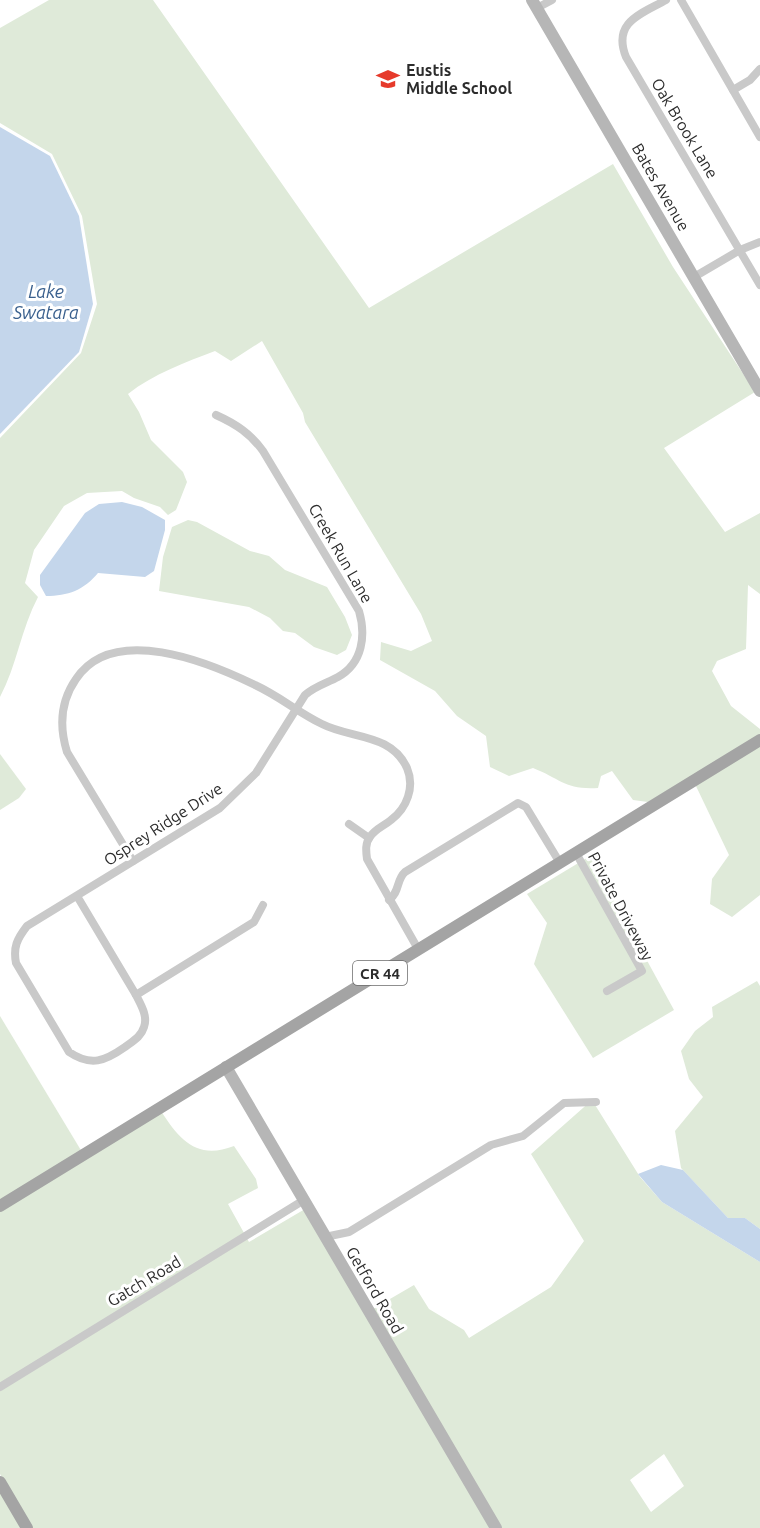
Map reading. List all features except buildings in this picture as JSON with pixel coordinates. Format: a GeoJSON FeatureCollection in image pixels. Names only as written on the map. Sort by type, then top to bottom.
{"type":"FeatureCollection","features":[{"type":"Feature","properties":{"kind":"main road","name":"CR 44"},"geometry":{"type":"LineString","coordinates":[[0,1206],[760,740]]}},
{"type":"Feature","properties":{"kind":"main road"},"geometry":{"type":"LineString","coordinates":[[0,1482],[27,1528]]}},
{"type":"Feature","properties":{"kind":"street"},"geometry":{"type":"LineString","coordinates":[[534,4],[552,0]]}},
{"type":"Feature","properties":{"kind":"street","name":"Oak Brook Lane"},"geometry":{"type":"LineString","coordinates":[[666,0],[636,17],[626,26],[621,45],[760,285]]}},
{"type":"Feature","properties":{"kind":"street"},"geometry":{"type":"LineString","coordinates":[[681,0],[760,137]]}},
{"type":"Feature","properties":{"kind":"street","name":"Bates Avenue"},"geometry":{"type":"LineString","coordinates":[[534,4],[760,390]]}},
{"type":"Feature","properties":{"kind":"street"},"geometry":{"type":"LineString","coordinates":[[732,90],[750,80],[760,69]]}},
{"type":"Feature","properties":{"kind":"street"},"geometry":{"type":"LineString","coordinates":[[694,277],[740,250],[760,242]]}},
{"type":"Feature","properties":{"kind":"street","name":"Creek Run Lane"},"geometry":{"type":"LineString","coordinates":[[216,415],[234,423],[254,438],[263,451],[359,611],[364,629],[362,646],[354,664],[340,676],[313,688],[296,708]]}},
{"type":"Feature","properties":{"kind":"street"},"geometry":{"type":"LineString","coordinates":[[133,861],[67,752],[62,733],[62,711],[67,692],[91,662],[124,649],[155,651],[207,664],[256,685],[335,731],[377,740],[390,746],[407,769],[411,784],[402,810],[369,838],[367,859],[418,949]]}},
{"type":"Feature","properties":{"kind":"street","name":"Osprey Ridge Drive"},"geometry":{"type":"LineString","coordinates":[[77,896],[144,1011],[145,1025],[139,1037],[106,1060],[86,1061],[69,1052],[16,963],[14,950],[18,938],[27,926],[220,808],[256,773],[296,708]]}},
{"type":"Feature","properties":{"kind":"street"},"geometry":{"type":"LineString","coordinates":[[389,900],[397,892],[404,873],[518,803],[526,807],[560,863]]}},
{"type":"Feature","properties":{"kind":"street"},"geometry":{"type":"LineString","coordinates":[[349,824],[369,838]]}},
{"type":"Feature","properties":{"kind":"street","name":"Private Driveway"},"geometry":{"type":"LineString","coordinates":[[576,853],[642,971],[607,992]]}},
{"type":"Feature","properties":{"kind":"street"},"geometry":{"type":"LineString","coordinates":[[136,995],[255,922],[263,905]]}},
{"type":"Feature","properties":{"kind":"street","name":"Getford Road"},"geometry":{"type":"LineString","coordinates":[[226,1068],[496,1528]]}},
{"type":"Feature","properties":{"kind":"street"},"geometry":{"type":"LineString","coordinates":[[325,1236],[349,1232],[492,1145],[523,1136],[564,1103],[596,1102]]}},
{"type":"Feature","properties":{"kind":"street","name":"Gatch Road"},"geometry":{"type":"LineString","coordinates":[[0,1387],[304,1200]]}},
{"type":"Feature","properties":{"kind":"green space"},"geometry":{"type":"Polygon","coordinates":[[[49,0],[153,0],[369,308],[613,164],[673,267],[755,392],[664,448],[725,532],[760,513],[760,594],[748,585],[746,649],[717,661],[712,671],[731,706],[760,729],[760,736],[648,802],[633,800],[612,771],[601,776],[598,788],[587,788],[564,783],[533,768],[509,776],[490,767],[486,736],[457,716],[435,691],[380,660],[381,642],[411,651],[432,641],[421,614],[305,422],[303,413],[262,341],[231,361],[215,351],[159,375],[128,394],[151,440],[183,472],[187,482],[176,510],[168,515],[160,507],[122,491],[87,493],[64,506],[34,550],[25,583],[38,597],[0,697],[0,438],[81,353],[97,304],[82,216],[52,154],[0,123],[0,28],[49,0]]]}},
{"type":"Feature","properties":{"kind":"green space"},"geometry":{"type":"Polygon","coordinates":[[[188,520],[197,522],[250,551],[269,556],[285,570],[327,587],[345,617],[352,635],[346,650],[337,655],[314,647],[295,633],[283,631],[270,618],[249,607],[159,591],[163,557],[172,527],[188,520]]]}},
{"type":"Feature","properties":{"kind":"green space"},"geometry":{"type":"Polygon","coordinates":[[[760,744],[760,895],[732,917],[710,904],[712,879],[729,855],[695,784],[760,744]]]}},
{"type":"Feature","properties":{"kind":"green space"},"geometry":{"type":"Polygon","coordinates":[[[0,754],[26,789],[19,798],[0,810],[0,754]]]}},
{"type":"Feature","properties":{"kind":"green space"},"geometry":{"type":"Polygon","coordinates":[[[590,856],[674,1010],[593,1058],[534,964],[547,923],[527,894],[590,856]]]}},
{"type":"Feature","properties":{"kind":"green space"},"geometry":{"type":"Polygon","coordinates":[[[757,981],[760,986],[760,1229],[745,1218],[728,1218],[681,1168],[675,1131],[703,1097],[689,1079],[681,1051],[695,1031],[713,1017],[712,1007],[757,981]]]}},
{"type":"Feature","properties":{"kind":"green space"},"geometry":{"type":"Polygon","coordinates":[[[0,1016],[82,1152],[0,1202],[0,1016]]]}},
{"type":"Feature","properties":{"kind":"green space"},"geometry":{"type":"Polygon","coordinates":[[[592,1100],[640,1177],[662,1202],[760,1262],[760,1528],[501,1528],[371,1310],[414,1285],[429,1309],[464,1330],[469,1338],[551,1287],[584,1241],[531,1154],[592,1100]],[[664,1454],[630,1480],[651,1512],[684,1486],[664,1454]]]}},
{"type":"Feature","properties":{"kind":"green space"},"geometry":{"type":"Polygon","coordinates":[[[161,1111],[175,1131],[191,1145],[210,1151],[234,1146],[256,1179],[258,1188],[228,1204],[249,1242],[305,1209],[492,1528],[32,1528],[0,1474],[0,1210],[161,1111]]]}},
{"type":"Feature","properties":{"kind":"green space"},"geometry":{"type":"Polygon","coordinates":[[[0,1489],[23,1528],[0,1528],[0,1489]]]}},
{"type":"Feature","properties":{"kind":"water","name":"Lake Swatara"},"geometry":{"type":"Polygon","coordinates":[[[0,127],[50,156],[79,216],[93,304],[79,352],[0,434],[0,127]]]}},
{"type":"Feature","properties":{"kind":"water"},"geometry":{"type":"Polygon","coordinates":[[[122,502],[142,507],[165,520],[165,530],[154,571],[145,577],[98,573],[87,584],[75,591],[46,596],[40,585],[40,575],[85,513],[99,504],[122,502]]]}},
{"type":"Feature","properties":{"kind":"water"},"geometry":{"type":"Polygon","coordinates":[[[661,1165],[683,1170],[728,1218],[745,1218],[760,1229],[760,1262],[662,1202],[638,1174],[661,1165]]]}},
{"type":"Feature","properties":{"kind":"place","name":"Eustis Middle School"},"geometry":{"type":"Point","coordinates":[388,79]}}]}
